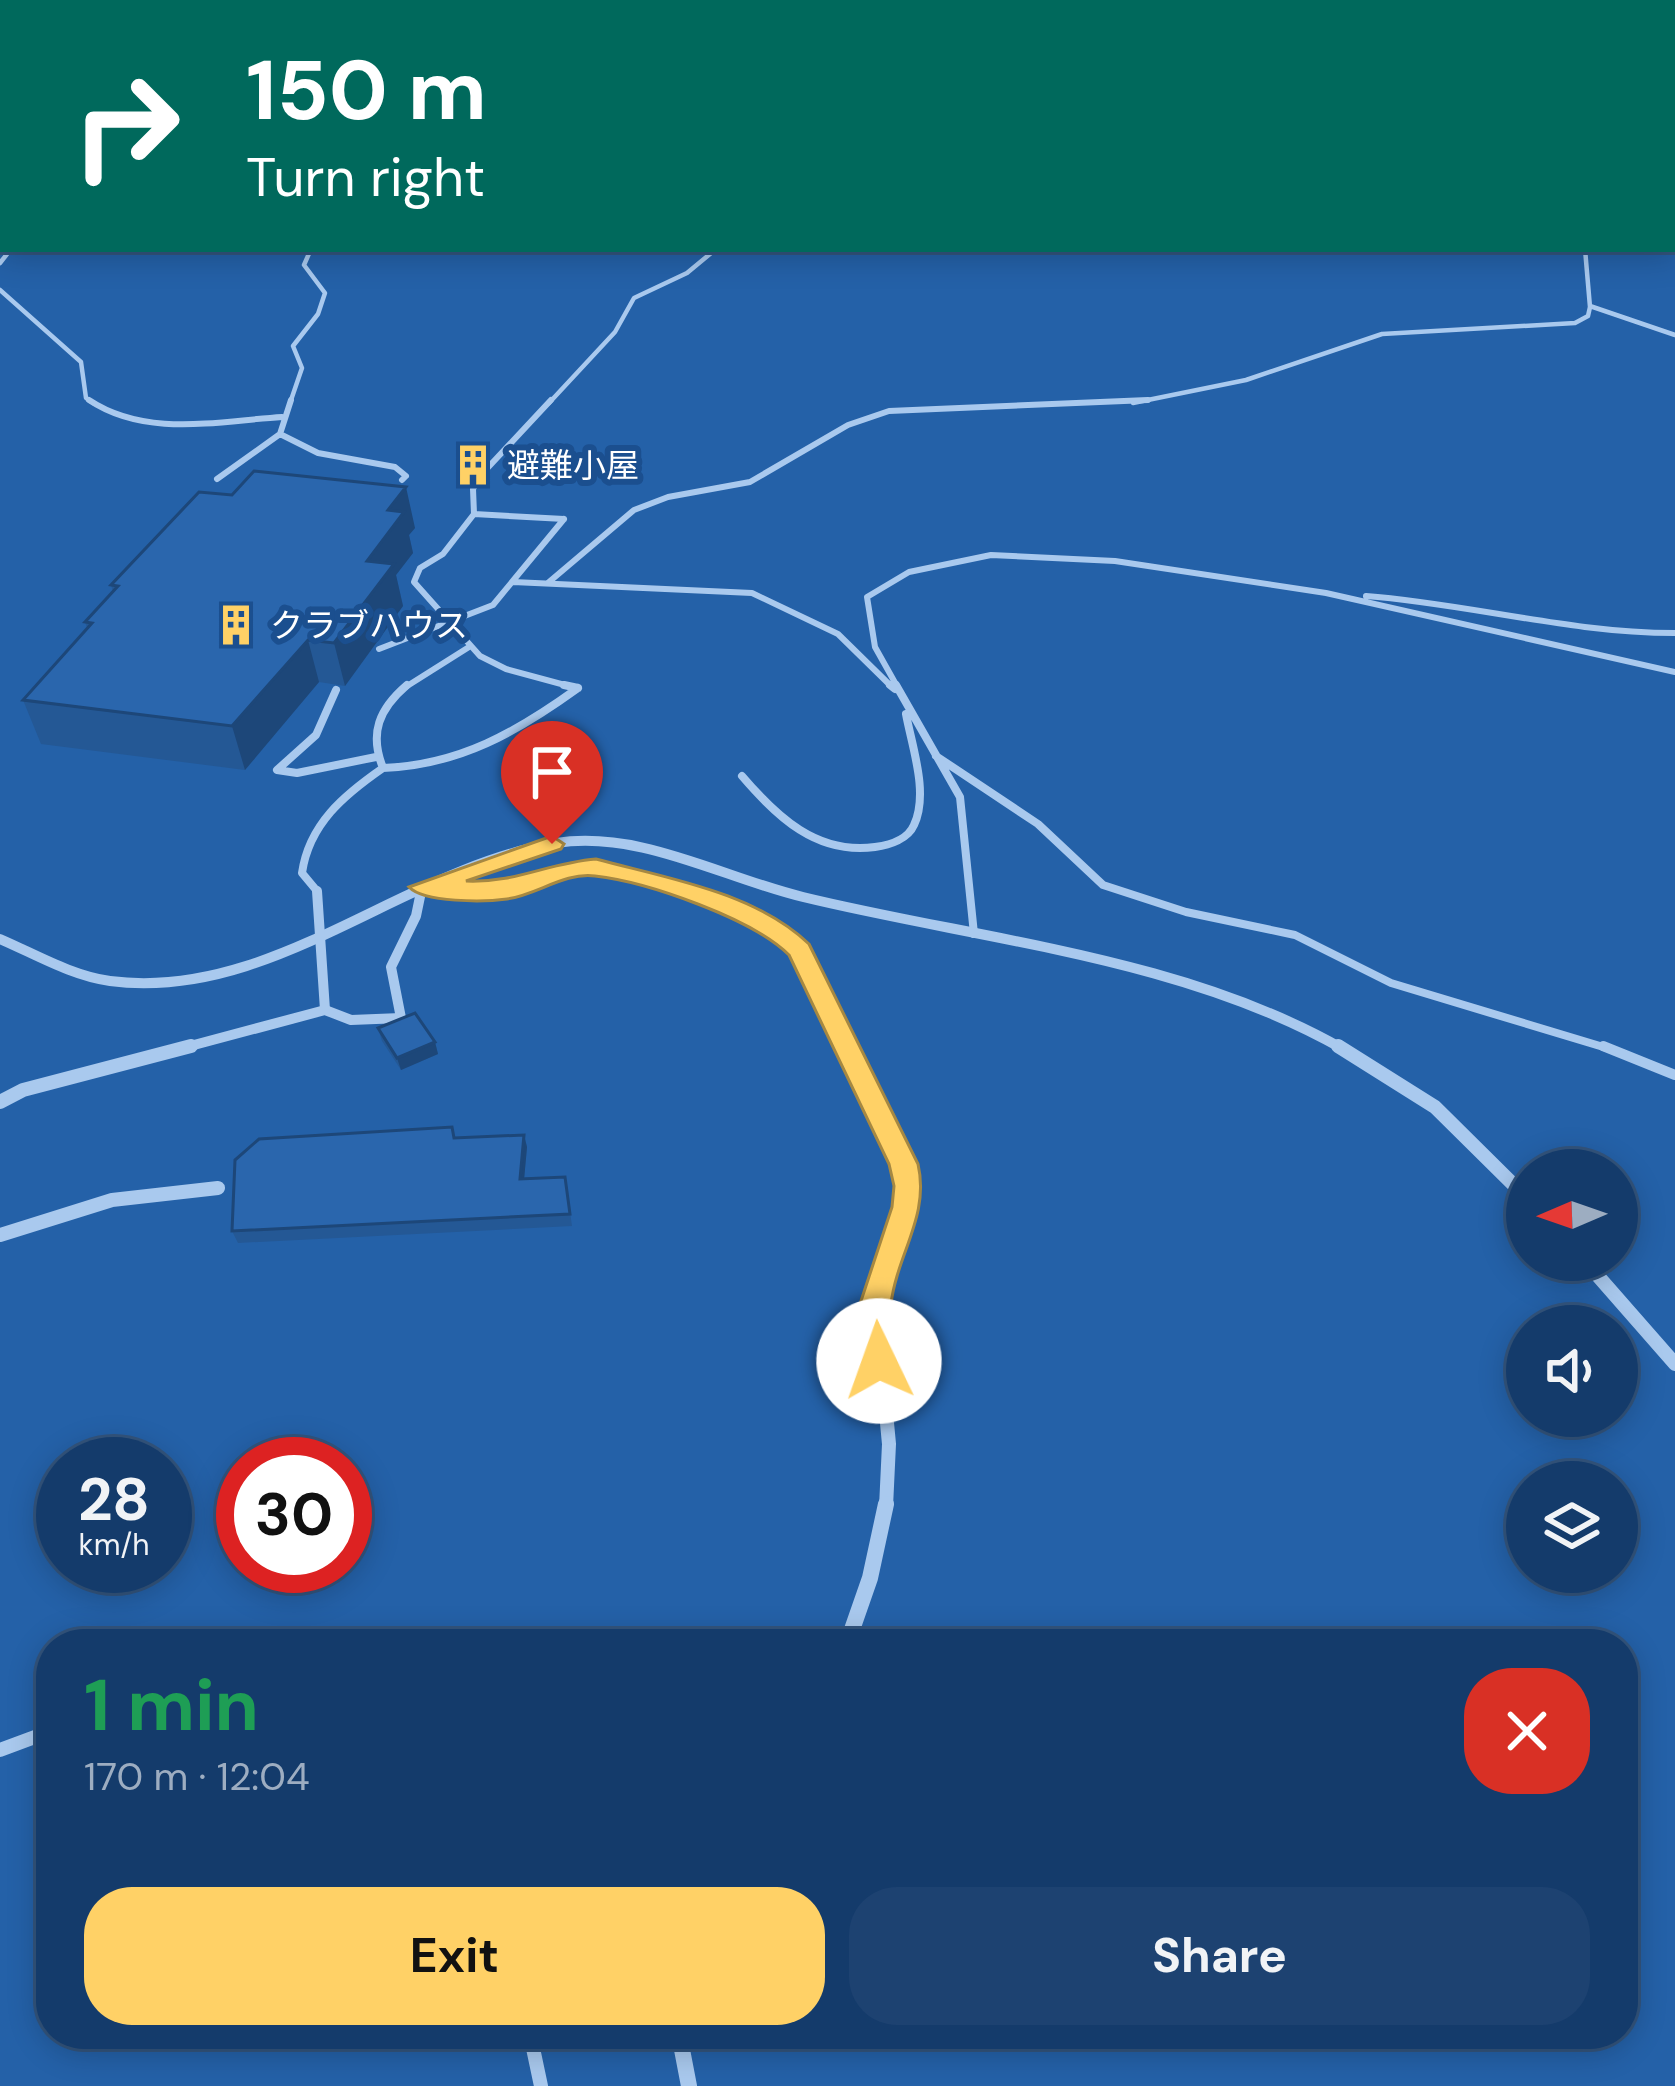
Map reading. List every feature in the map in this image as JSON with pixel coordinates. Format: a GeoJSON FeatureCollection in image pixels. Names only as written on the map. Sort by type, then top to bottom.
{"type":"FeatureCollection","features":[{"type":"Feature","properties":{"kind":"street"},"geometry":{"type":"LineString","coordinates":[[0,940],[106,980],[194,981],[229,971],[422,887],[552,844],[604,840],[797,896],[974,934],[1196,990],[1309,1030],[1400,1081],[1450,1118],[1506,1176]]}},
{"type":"Feature","properties":{"kind":"street"},"geometry":{"type":"LineString","coordinates":[[422,887],[506,891],[571,869],[596,867],[747,913],[778,929],[811,970],[904,1164],[908,1186],[907,1207],[876,1304],[889,1463],[882,1540],[852,1629]]}},
{"type":"Feature","properties":{"kind":"street"},"geometry":{"type":"LineString","coordinates":[[0,1102],[23,1090],[198,1040],[325,1010],[351,1021],[401,1018],[391,968],[416,916],[422,887]]}},
{"type":"Feature","properties":{"kind":"street"},"geometry":{"type":"LineString","coordinates":[[316,891],[325,1010]]}},
{"type":"Feature","properties":{"kind":"street"},"geometry":{"type":"LineString","coordinates":[[0,1234],[112,1200],[218,1188]]}},
{"type":"Feature","properties":{"kind":"street"},"geometry":{"type":"LineString","coordinates":[[1602,1281],[1675,1364]]}},
{"type":"Feature","properties":{"kind":"street"},"geometry":{"type":"LineString","coordinates":[[682,2049],[689,2086]]}},
{"type":"Feature","properties":{"kind":"lane"},"geometry":{"type":"LineString","coordinates":[[217,479],[280,434],[302,368],[293,346],[323,303],[325,292],[304,266],[310,252]]}},
{"type":"Feature","properties":{"kind":"lane"},"geometry":{"type":"LineString","coordinates":[[316,891],[302,873],[310,841],[341,797],[383,768],[417,769],[476,755],[578,688],[504,668],[469,647],[454,621],[414,582],[420,568],[443,554],[474,514],[473,489],[481,476],[615,332],[634,298],[688,273],[712,252]]}},
{"type":"Feature","properties":{"kind":"lane"},"geometry":{"type":"LineString","coordinates":[[549,582],[603,529],[643,505],[746,485],[834,428],[860,418],[889,411],[1168,399],[1276,372],[1344,343],[1382,334],[1553,328],[1588,316],[1593,281],[1586,252]]}},
{"type":"Feature","properties":{"kind":"lane"},"geometry":{"type":"LineString","coordinates":[[0,290],[81,362],[86,398],[101,411],[144,421],[282,417]]}},
{"type":"Feature","properties":{"kind":"lane"},"geometry":{"type":"LineString","coordinates":[[1590,306],[1675,335]]}},
{"type":"Feature","properties":{"kind":"lane"},"geometry":{"type":"LineString","coordinates":[[280,434],[318,453],[395,467],[406,476],[402,480]]}},
{"type":"Feature","properties":{"kind":"lane"},"geometry":{"type":"LineString","coordinates":[[379,649],[493,605],[545,535],[564,519],[474,514]]}},
{"type":"Feature","properties":{"kind":"lane"},"geometry":{"type":"LineString","coordinates":[[974,934],[960,797],[875,647],[867,597],[909,572],[943,563],[1048,555],[1165,566],[1326,593],[1565,643],[1675,672]]}},
{"type":"Feature","properties":{"kind":"lane"},"geometry":{"type":"LineString","coordinates":[[513,582],[752,592],[838,634],[904,698],[918,797],[913,828],[898,842],[856,848],[812,840],[777,818],[742,776]]}},
{"type":"Feature","properties":{"kind":"lane"},"geometry":{"type":"LineString","coordinates":[[1326,593],[1421,600],[1609,633],[1675,634]]}},
{"type":"Feature","properties":{"kind":"lane"},"geometry":{"type":"LineString","coordinates":[[383,768],[376,757],[384,710],[414,674],[469,647]]}},
{"type":"Feature","properties":{"kind":"lane"},"geometry":{"type":"LineString","coordinates":[[336,690],[316,735],[277,770],[297,773],[376,757]]}},
{"type":"Feature","properties":{"kind":"lane"},"geometry":{"type":"LineString","coordinates":[[932,754],[1038,824],[1102,885],[1186,912],[1295,935],[1391,983],[1584,1038],[1675,1075]]}},
{"type":"Feature","properties":{"kind":"lane"},"geometry":{"type":"LineString","coordinates":[[0,1750],[36,1737]]}},
{"type":"Feature","properties":{"kind":"lane"},"geometry":{"type":"LineString","coordinates":[[533,2049],[541,2086]]}},
{"type":"Feature","properties":{"kind":"shaded area"},"geometry":{"type":"Polygon","coordinates":[[[0,252],[1675,252],[1675,2086],[0,2086],[0,252]]]}},
{"type":"Feature","properties":{"kind":"building","name":"クラブハウス"},"geometry":{"type":"Polygon","coordinates":[[[254,471],[406,487],[388,510],[404,512],[367,561],[394,564],[334,643],[308,640],[232,726],[23,700],[92,623],[85,622],[118,586],[111,585],[199,492],[232,495],[254,471]]]}},
{"type":"Feature","properties":{"kind":"building"},"geometry":{"type":"Polygon","coordinates":[[[415,1013],[435,1042],[397,1058],[378,1028],[415,1013]]]}},
{"type":"Feature","properties":{"kind":"building"},"geometry":{"type":"Polygon","coordinates":[[[452,1127],[454,1138],[524,1135],[520,1179],[565,1177],[570,1214],[232,1231],[235,1160],[259,1139],[452,1127]]]}},
{"type":"Feature","properties":{"kind":"place","name":"避難小屋"},"geometry":{"type":"Point","coordinates":[473,465]}},
{"type":"Feature","properties":{"kind":"place","name":"クラブハウス"},"geometry":{"type":"Point","coordinates":[236,625]}},
{"type":"Feature","properties":{"kind":"route"},"geometry":{"type":"LineString","coordinates":[[552,844],[422,887],[506,891],[571,869],[596,867],[747,913],[778,929],[800,950],[904,1164],[907,1207],[876,1304],[879,1361]]}}]}
